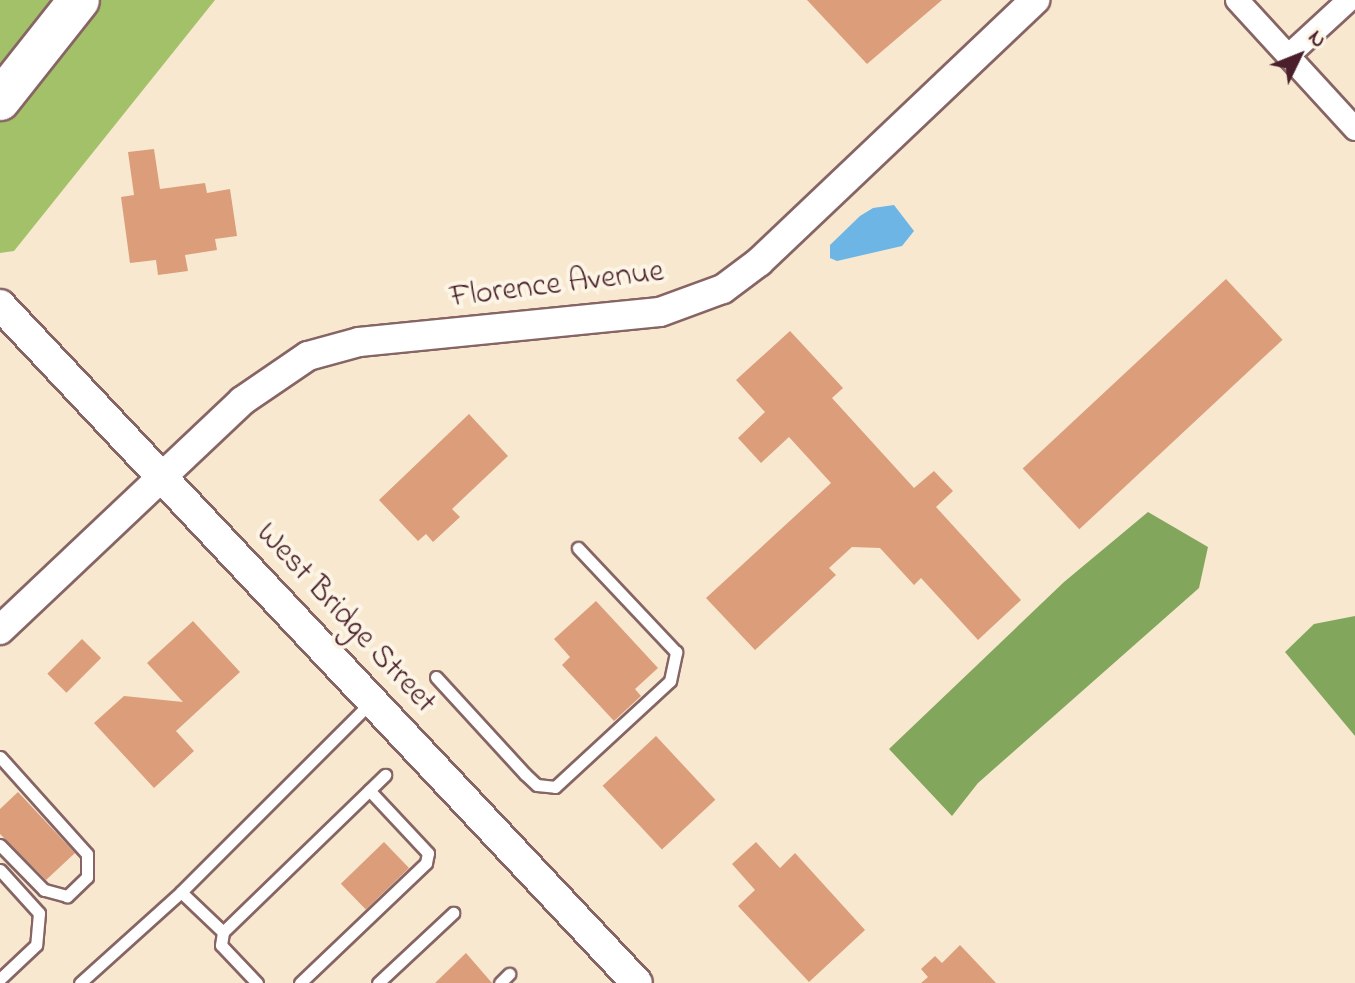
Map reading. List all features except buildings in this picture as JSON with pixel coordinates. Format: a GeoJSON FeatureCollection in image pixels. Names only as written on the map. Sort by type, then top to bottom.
{"type":"FeatureCollection","features":[{"type":"Feature","properties":{"kind":"highway"},"geometry":{"type":"LineString","coordinates":[[0,100],[79,0]]}},
{"type":"Feature","properties":{"kind":"main road","name":"West Bridge Street"},"geometry":{"type":"LineString","coordinates":[[0,305],[637,983]]}},
{"type":"Feature","properties":{"kind":"street","name":"Florence Avenue"},"geometry":{"type":"LineString","coordinates":[[0,630],[252,393],[308,356],[359,342],[660,312],[723,289],[759,262],[1035,0]]}},
{"type":"Feature","properties":{"kind":"street"},"geometry":{"type":"LineString","coordinates":[[1237,0],[1355,129]]}},
{"type":"Feature","properties":{"kind":"street"},"geometry":{"type":"LineString","coordinates":[[1288,56],[1349,0]]}},
{"type":"Feature","properties":{"kind":"lane"},"geometry":{"type":"LineString","coordinates":[[436,677],[537,785],[555,787],[670,681],[676,652],[578,548]]}},
{"type":"Feature","properties":{"kind":"lane"},"geometry":{"type":"LineString","coordinates":[[80,983],[181,892],[372,700]]}},
{"type":"Feature","properties":{"kind":"lane"},"geometry":{"type":"LineString","coordinates":[[0,757],[87,854],[87,877],[67,896],[44,890],[0,845]]}},
{"type":"Feature","properties":{"kind":"lane"},"geometry":{"type":"LineString","coordinates":[[257,983],[221,945],[223,932],[385,775]]}},
{"type":"Feature","properties":{"kind":"lane"},"geometry":{"type":"LineString","coordinates":[[300,983],[426,863],[428,853],[369,790]]}},
{"type":"Feature","properties":{"kind":"lane"},"geometry":{"type":"LineString","coordinates":[[0,870],[39,913],[36,945],[0,979]]}},
{"type":"Feature","properties":{"kind":"lane"},"geometry":{"type":"LineString","coordinates":[[181,892],[223,932]]}},
{"type":"Feature","properties":{"kind":"lane"},"geometry":{"type":"LineString","coordinates":[[378,983],[453,913]]}},
{"type":"Feature","properties":{"kind":"lane"},"geometry":{"type":"LineString","coordinates":[[500,983],[509,974]]}},
{"type":"Feature","properties":{"kind":"green space"},"geometry":{"type":"Polygon","coordinates":[[[0,0],[215,0],[14,251],[0,253],[0,0]]]}},
{"type":"Feature","properties":{"kind":"green space"},"geometry":{"type":"Polygon","coordinates":[[[1148,512],[1208,547],[1199,588],[978,783],[952,816],[889,749],[1064,582],[1148,512]]]}},
{"type":"Feature","properties":{"kind":"green space"},"geometry":{"type":"Polygon","coordinates":[[[1355,616],[1355,736],[1285,652],[1314,624],[1355,616]]]}},
{"type":"Feature","properties":{"kind":"water"},"geometry":{"type":"Polygon","coordinates":[[[894,205],[914,231],[902,246],[837,261],[830,258],[830,245],[860,216],[873,208],[894,205]]]}}]}
